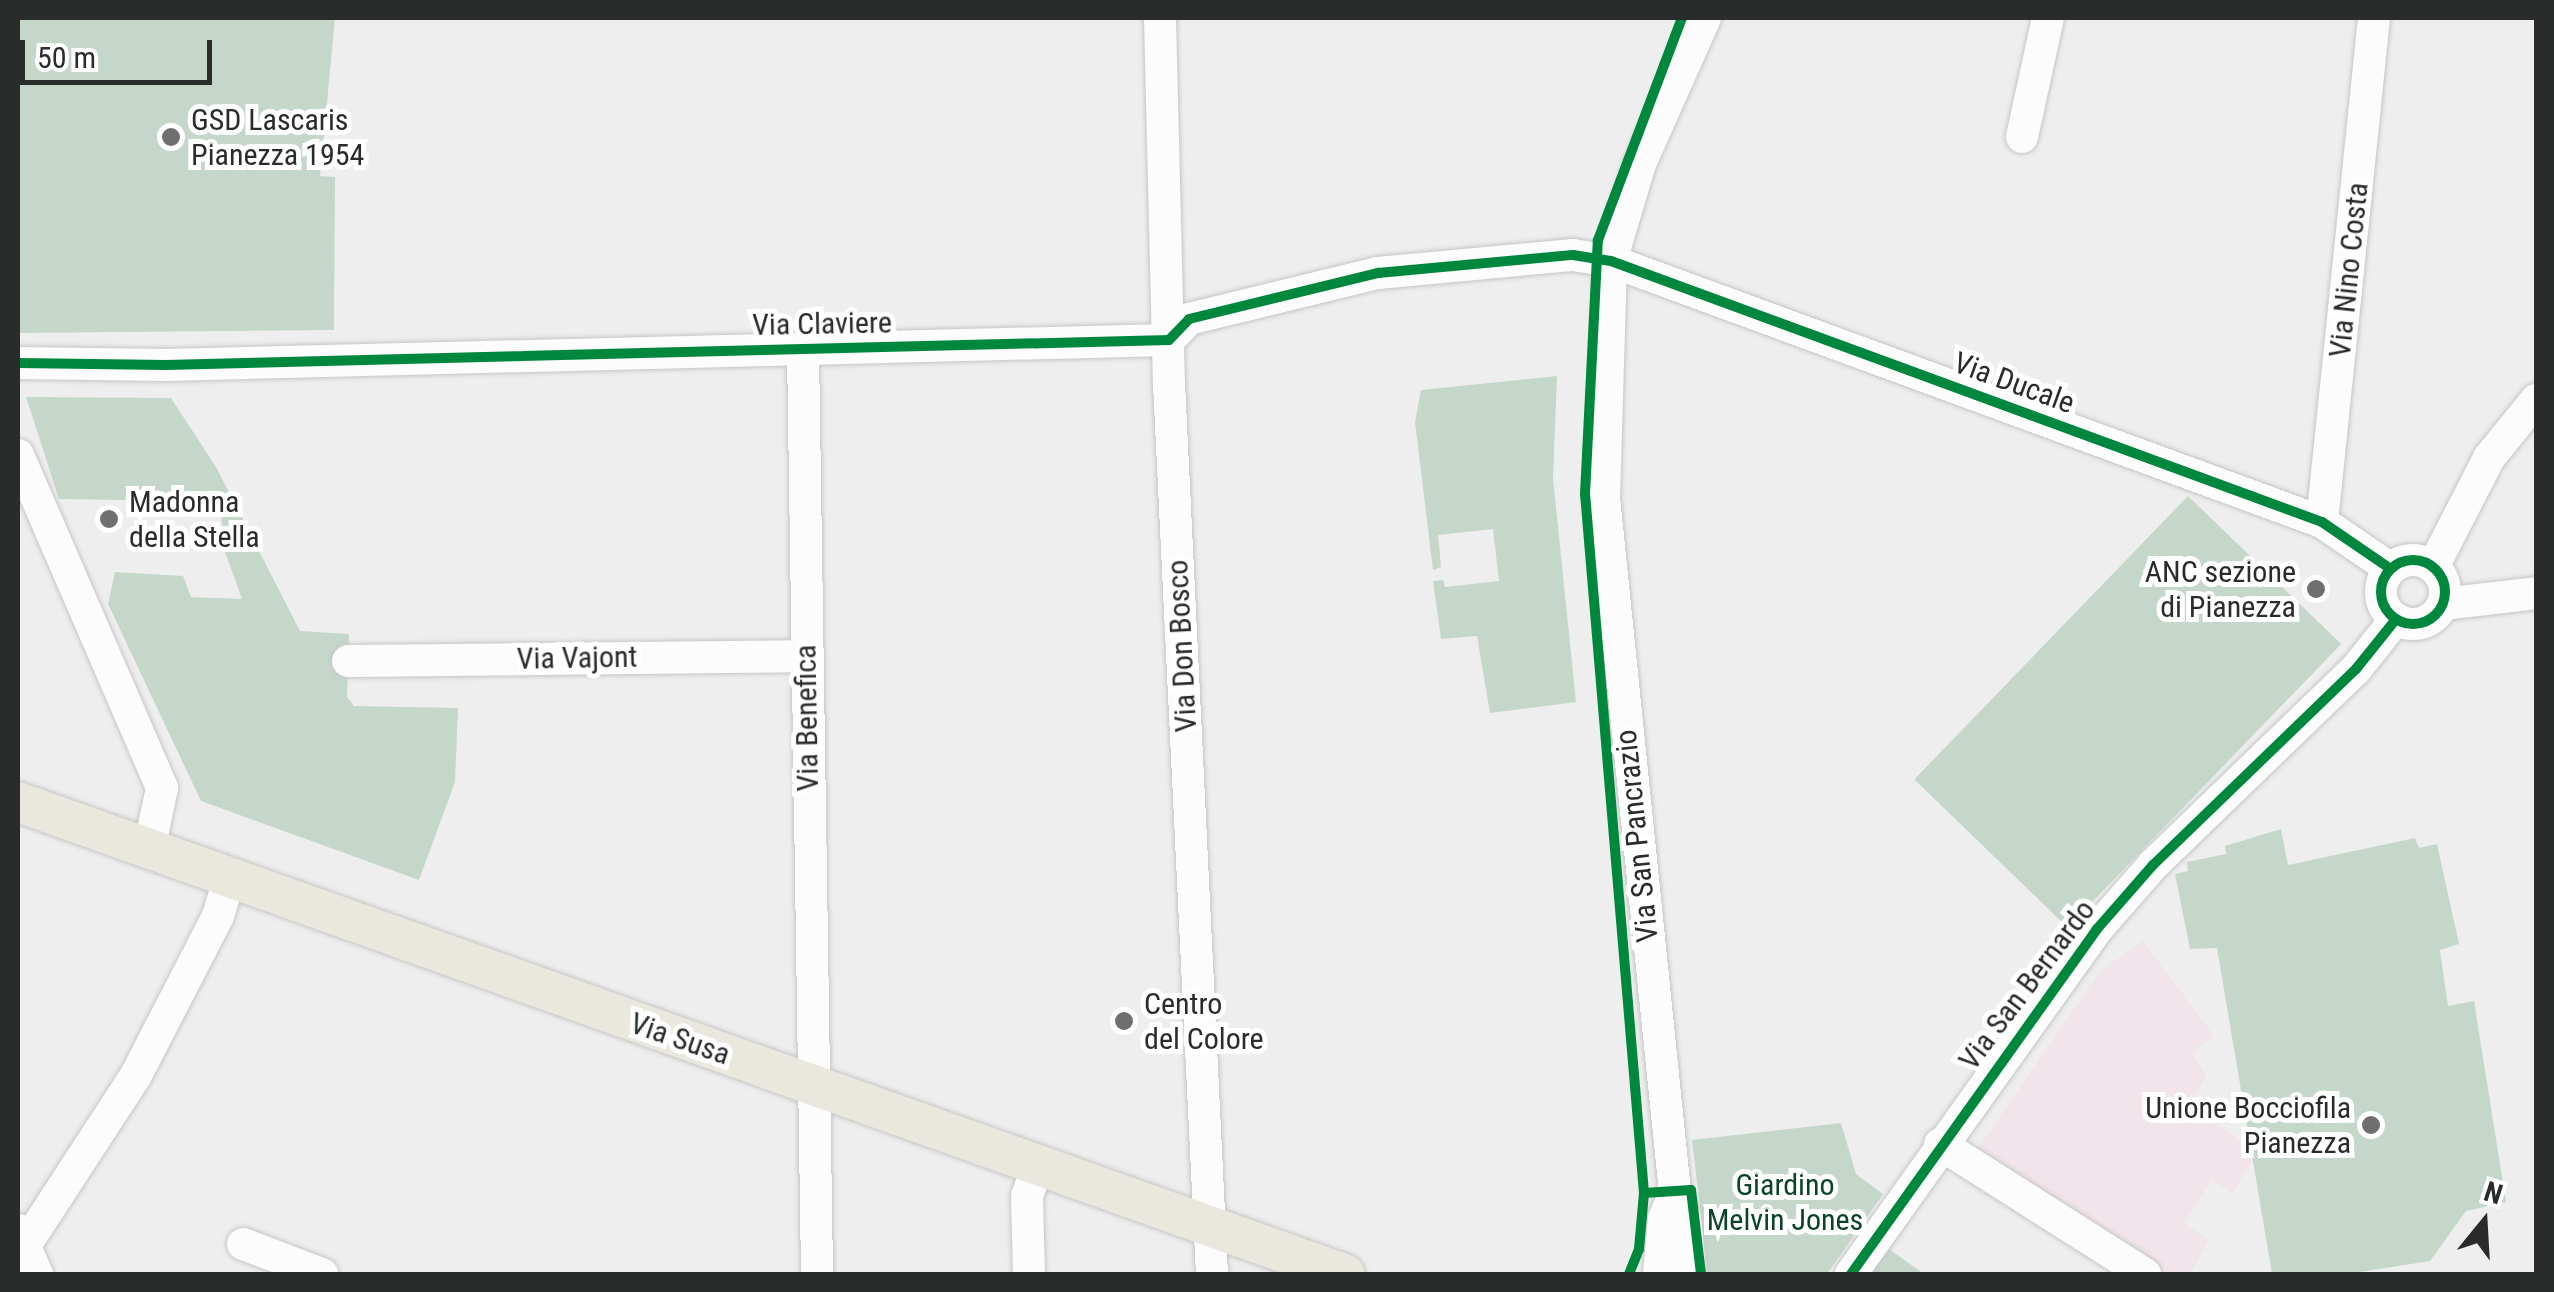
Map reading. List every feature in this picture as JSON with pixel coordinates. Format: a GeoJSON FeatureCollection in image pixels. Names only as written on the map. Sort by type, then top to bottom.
{"type":"FeatureCollection","features":[{"type":"Feature","properties":{"kind":"main road","name":"Via Susa"},"geometry":{"type":"LineString","coordinates":[[18,802],[1344,1274]]}},
{"type":"Feature","properties":{"kind":"street","name":"Via Don Bosco"},"geometry":{"type":"LineString","coordinates":[[1160,18],[1168,340],[1212,1274]]}},
{"type":"Feature","properties":{"kind":"street","name":"Via San Pancrazio"},"geometry":{"type":"LineString","coordinates":[[1667,1272],[1685,1218],[1674,1192],[1604,498],[1611,261],[1640,164],[1705,18]]}},
{"type":"Feature","properties":{"kind":"street"},"geometry":{"type":"LineString","coordinates":[[2022,137],[2048,18]]}},
{"type":"Feature","properties":{"kind":"street","name":"Via Nino Costa"},"geometry":{"type":"LineString","coordinates":[[2322,522],[2374,18]]}},
{"type":"Feature","properties":{"kind":"street"},"geometry":{"type":"LineString","coordinates":[[1168,340],[1188,318],[1378,273],[1573,254],[1611,261]]}},
{"type":"Feature","properties":{"kind":"street","name":"Via Ducale"},"geometry":{"type":"LineString","coordinates":[[1611,261],[2322,522],[2391,568]]}},
{"type":"Feature","properties":{"kind":"street","name":"Via Claviere"},"geometry":{"type":"LineString","coordinates":[[18,362],[166,365],[1168,340]]}},
{"type":"Feature","properties":{"kind":"street","name":"Via Benefica"},"geometry":{"type":"LineString","coordinates":[[803,350],[817,1274]]}},
{"type":"Feature","properties":{"kind":"street"},"geometry":{"type":"LineString","coordinates":[[2433,567],[2489,458],[2536,400]]}},
{"type":"Feature","properties":{"kind":"street"},"geometry":{"type":"LineString","coordinates":[[18,455],[162,788],[150,849]]}},
{"type":"Feature","properties":{"kind":"street"},"geometry":{"type":"LineString","coordinates":[[2443,604],[2444,584],[2433,567],[2408,560],[2391,568],[2381,595],[2396,620],[2427,621],[2443,604],[2536,593]]}},
{"type":"Feature","properties":{"kind":"street","name":"Via San Bernardo"},"geometry":{"type":"LineString","coordinates":[[1851,1274],[2096,929],[2153,865],[2356,669],[2396,620]]}},
{"type":"Feature","properties":{"kind":"street","name":"Via Vajont"},"geometry":{"type":"LineString","coordinates":[[348,661],[805,656]]}},
{"type":"Feature","properties":{"kind":"street"},"geometry":{"type":"LineString","coordinates":[[37,1274],[22,1237],[135,1077],[218,916],[229,880]]}},
{"type":"Feature","properties":{"kind":"street"},"geometry":{"type":"LineString","coordinates":[[1940,1144],[2145,1274]]}},
{"type":"Feature","properties":{"kind":"street"},"geometry":{"type":"LineString","coordinates":[[1029,1274],[1027,1196],[1038,1165]]}},
{"type":"Feature","properties":{"kind":"street"},"geometry":{"type":"LineString","coordinates":[[243,1244],[322,1274]]}},
{"type":"Feature","properties":{"kind":"shaded area"},"geometry":{"type":"Polygon","coordinates":[[[2143,941],[2214,1036],[2192,1053],[2206,1076],[2190,1105],[2257,1152],[2233,1193],[2212,1180],[2184,1223],[2209,1240],[2190,1274],[2170,1274],[1978,1149],[2100,971],[2143,941]]]}},
{"type":"Feature","properties":{"kind":"green space","name":"GSD Lascaris Pianezza 1954"},"geometry":{"type":"Polygon","coordinates":[[[18,18],[335,18],[320,176],[335,177],[334,330],[18,333],[18,18]]]}},
{"type":"Feature","properties":{"kind":"green space"},"geometry":{"type":"Polygon","coordinates":[[[1557,376],[1553,478],[1576,702],[1490,713],[1477,636],[1441,639],[1433,581],[1443,580],[1445,587],[1499,581],[1493,529],[1438,535],[1441,567],[1433,570],[1415,422],[1421,390],[1557,376]]]}},
{"type":"Feature","properties":{"kind":"green space"},"geometry":{"type":"Polygon","coordinates":[[[26,397],[171,398],[216,467],[300,631],[349,634],[347,697],[354,706],[458,708],[455,782],[419,880],[201,801],[108,604],[115,572],[183,576],[191,597],[242,599],[225,552],[220,505],[161,502],[159,490],[127,490],[125,500],[59,499],[26,397]]]}},
{"type":"Feature","properties":{"kind":"green space"},"geometry":{"type":"Polygon","coordinates":[[[2188,496],[2341,644],[2068,927],[1914,779],[2188,496]]]}},
{"type":"Feature","properties":{"kind":"green space","name":"Unione Bocciofila Pianezza"},"geometry":{"type":"Polygon","coordinates":[[[2281,829],[2288,865],[2415,838],[2419,848],[2437,844],[2459,944],[2440,950],[2448,1006],[2474,1001],[2506,1202],[2466,1211],[2430,1261],[2347,1274],[2272,1274],[2217,948],[2190,949],[2175,874],[2188,871],[2187,862],[2226,854],[2225,846],[2281,829]]]}},
{"type":"Feature","properties":{"kind":"green space","name":"Giardino Melvin Jones"},"geometry":{"type":"Polygon","coordinates":[[[1841,1123],[1856,1174],[1883,1194],[1827,1274],[1708,1274],[1692,1140],[1841,1123]]]}},
{"type":"Feature","properties":{"kind":"green space"},"geometry":{"type":"Polygon","coordinates":[[[1875,1239],[1924,1274],[1858,1274],[1875,1239]]]}},
{"type":"Feature","properties":{"kind":"cycle path"},"geometry":{"type":"LineString","coordinates":[[1629,1274],[1639,1249],[1644,1193],[1585,494],[1598,240],[1682,18]]}},
{"type":"Feature","properties":{"kind":"cycle path"},"geometry":{"type":"LineString","coordinates":[[18,363],[166,365],[1169,340],[1189,319],[1378,273],[1573,255],[1611,261],[2322,522],[2391,569]]}},
{"type":"Feature","properties":{"kind":"cycle path"},"geometry":{"type":"LineString","coordinates":[[2413,560],[2436,569],[2445,592],[2436,615],[2413,624],[2390,615],[2381,592],[2390,569],[2413,560]]}},
{"type":"Feature","properties":{"kind":"cycle path"},"geometry":{"type":"LineString","coordinates":[[1851,1274],[2097,929],[2153,865],[2356,669],[2396,619]]}},
{"type":"Feature","properties":{"kind":"cycle path"},"geometry":{"type":"LineString","coordinates":[[1644,1193],[1691,1190],[1701,1274]]}},
{"type":"Feature","properties":{"kind":"place","name":"GSD Lascaris Pianezza 1954"},"geometry":{"type":"Point","coordinates":[171,137]}},
{"type":"Feature","properties":{"kind":"place","name":"Madonna della Stella"},"geometry":{"type":"Point","coordinates":[109,519]}},
{"type":"Feature","properties":{"kind":"place","name":"ANC sezione di Pianezza"},"geometry":{"type":"Point","coordinates":[2316,589]}},
{"type":"Feature","properties":{"kind":"place","name":"Centro del Colore"},"geometry":{"type":"Point","coordinates":[1124,1021]}},
{"type":"Feature","properties":{"kind":"place","name":"Unione Bocciofila Pianezza"},"geometry":{"type":"Point","coordinates":[2371,1125]}}]}
